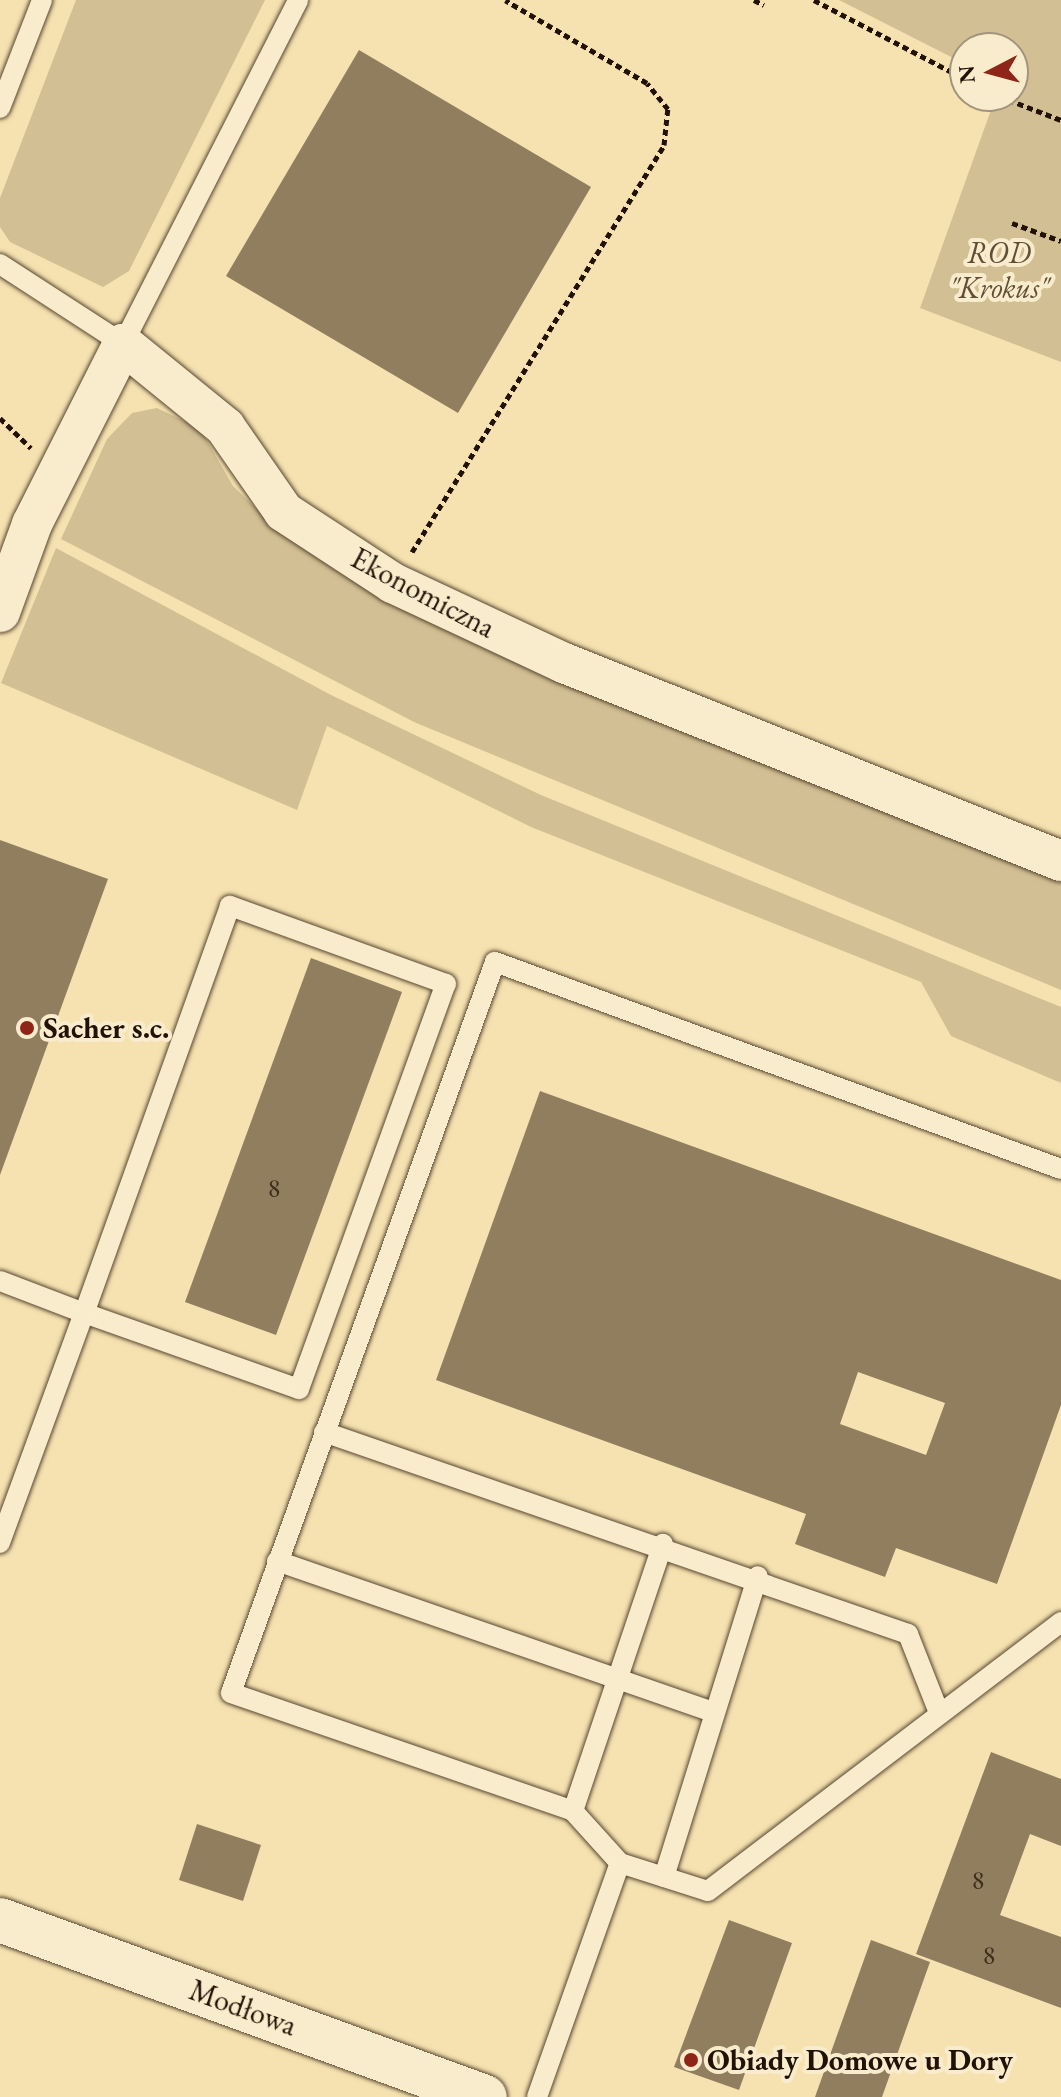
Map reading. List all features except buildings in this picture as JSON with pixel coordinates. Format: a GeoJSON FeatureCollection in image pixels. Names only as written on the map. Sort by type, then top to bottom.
{"type":"FeatureCollection","features":[{"type":"Feature","properties":{"kind":"street","name":"Ekonomiczna"},"geometry":{"type":"LineString","coordinates":[[123,344],[225,427],[284,512],[393,583],[564,663],[1061,861]]}},
{"type":"Feature","properties":{"kind":"street"},"geometry":{"type":"LineString","coordinates":[[0,612],[32,524],[123,344]]}},
{"type":"Feature","properties":{"kind":"street","name":"Modłowa"},"geometry":{"type":"LineString","coordinates":[[0,1920],[485,2097]]}},
{"type":"Feature","properties":{"kind":"lane"},"geometry":{"type":"LineString","coordinates":[[0,108],[42,0]]}},
{"type":"Feature","properties":{"kind":"lane"},"geometry":{"type":"LineString","coordinates":[[0,264],[123,344],[298,0]]}},
{"type":"Feature","properties":{"kind":"lane"},"geometry":{"type":"LineString","coordinates":[[0,1281],[84,1313],[299,1389],[446,984],[230,906],[84,1313],[0,1543]]}},
{"type":"Feature","properties":{"kind":"lane"},"geometry":{"type":"LineString","coordinates":[[1061,1169],[495,962],[231,1693],[573,1811],[620,1863],[708,1891],[938,1710],[1061,1622]]}},
{"type":"Feature","properties":{"kind":"lane"},"geometry":{"type":"LineString","coordinates":[[324,1432],[758,1576],[908,1634],[938,1710]]}},
{"type":"Feature","properties":{"kind":"lane"},"geometry":{"type":"LineString","coordinates":[[573,1811],[663,1544]]}},
{"type":"Feature","properties":{"kind":"lane"},"geometry":{"type":"LineString","coordinates":[[277,1561],[711,1711]]}},
{"type":"Feature","properties":{"kind":"lane"},"geometry":{"type":"LineString","coordinates":[[664,1877],[711,1711],[758,1576]]}},
{"type":"Feature","properties":{"kind":"lane"},"geometry":{"type":"LineString","coordinates":[[537,2097],[620,1863]]}},
{"type":"Feature","properties":{"kind":"path"},"geometry":{"type":"LineString","coordinates":[[393,583],[664,145],[668,109],[647,83],[505,0]]}},
{"type":"Feature","properties":{"kind":"path"},"geometry":{"type":"LineString","coordinates":[[754,0],[764,5]]}},
{"type":"Feature","properties":{"kind":"path"},"geometry":{"type":"LineString","coordinates":[[814,0],[949,71]]}},
{"type":"Feature","properties":{"kind":"path"},"geometry":{"type":"LineString","coordinates":[[1029,108],[1061,120]]}},
{"type":"Feature","properties":{"kind":"path"},"geometry":{"type":"LineString","coordinates":[[1012,223],[1061,241]]}},
{"type":"Feature","properties":{"kind":"green space"},"geometry":{"type":"Polygon","coordinates":[[[76,0],[265,0],[129,271],[103,287],[10,242],[0,227],[0,198],[76,0]]]}},
{"type":"Feature","properties":{"kind":"green space","name":"ROD \"Krokus\""},"geometry":{"type":"Polygon","coordinates":[[[839,0],[1061,0],[1061,362],[920,308],[990,112],[1029,112],[1029,32],[949,32],[949,56],[839,0]]]}},
{"type":"Feature","properties":{"kind":"green space"},"geometry":{"type":"Polygon","coordinates":[[[157,408],[186,422],[192,415],[233,486],[270,522],[1061,878],[1061,990],[414,722],[61,539],[107,439],[132,413],[157,408]]]}},
{"type":"Feature","properties":{"kind":"green space"},"geometry":{"type":"Polygon","coordinates":[[[56,548],[331,695],[541,795],[1061,1007],[1061,1083],[951,1036],[921,982],[531,827],[327,726],[297,810],[1,683],[56,548]]]}},
{"type":"Feature","properties":{"kind":"place","name":"Sacher s.c."},"geometry":{"type":"Point","coordinates":[27,1028]}},
{"type":"Feature","properties":{"kind":"place","name":"Obiady Domowe u Dory"},"geometry":{"type":"Point","coordinates":[691,2060]}}]}
